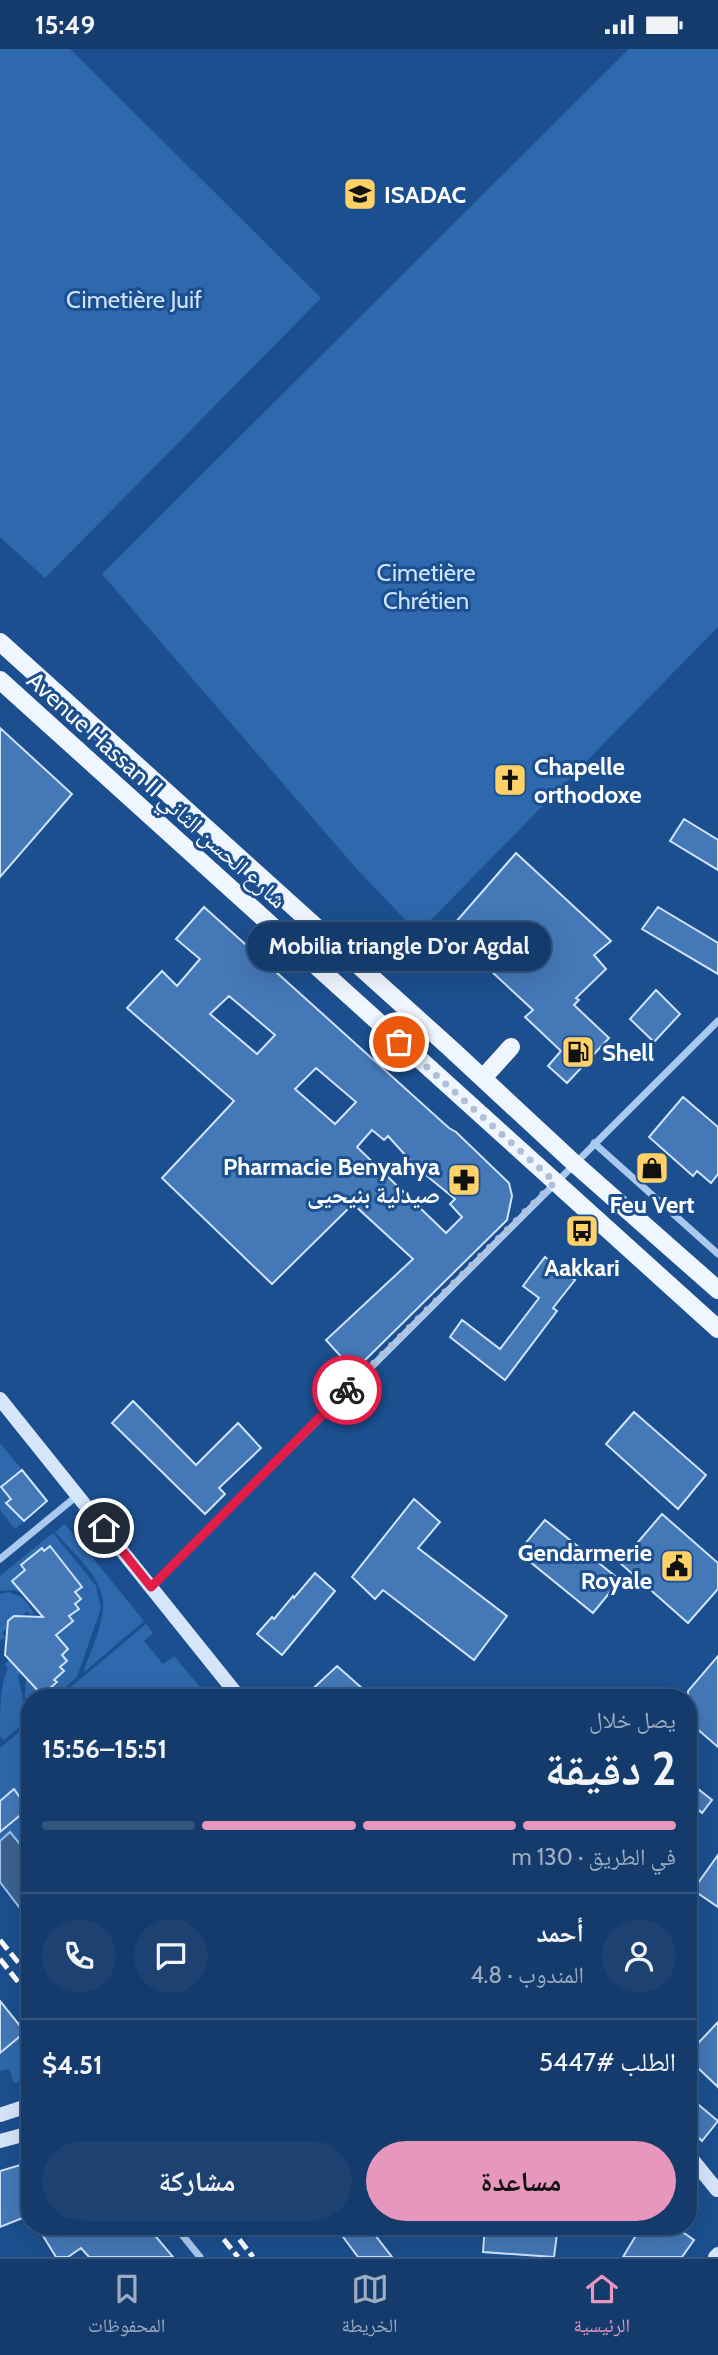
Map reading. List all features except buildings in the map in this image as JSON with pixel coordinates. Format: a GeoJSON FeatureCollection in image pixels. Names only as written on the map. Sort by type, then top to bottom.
{"type":"FeatureCollection","features":[{"type":"Feature","properties":{"kind":"main road","name":"Avenue Hassan II شارع الحسن الثاني"},"geometry":{"type":"LineString","coordinates":[[0,642],[574,1163],[718,1290]]}},
{"type":"Feature","properties":{"kind":"main road","name":"Avenue Hassan II شارع الحسن الثاني"},"geometry":{"type":"LineString","coordinates":[[0,680],[718,1329]]}},
{"type":"Feature","properties":{"kind":"main road"},"geometry":{"type":"LineString","coordinates":[[483,1078],[511,1047]]}},
{"type":"Feature","properties":{"kind":"street"},"geometry":{"type":"LineString","coordinates":[[151,1587],[718,1021]]}},
{"type":"Feature","properties":{"kind":"street"},"geometry":{"type":"LineString","coordinates":[[594,1143],[718,1254]]}},
{"type":"Feature","properties":{"kind":"street"},"geometry":{"type":"LineString","coordinates":[[0,1398],[233,1689]]}},
{"type":"Feature","properties":{"kind":"street"},"geometry":{"type":"LineString","coordinates":[[0,1559],[78,1495]]}},
{"type":"Feature","properties":{"kind":"street"},"geometry":{"type":"LineString","coordinates":[[0,2115],[21,2108]]}},
{"type":"Feature","properties":{"kind":"street"},"geometry":{"type":"LineString","coordinates":[[0,2141],[21,2135]]}},
{"type":"Feature","properties":{"kind":"street"},"geometry":{"type":"LineString","coordinates":[[697,2165],[717,2190]]}},
{"type":"Feature","properties":{"kind":"street"},"geometry":{"type":"LineString","coordinates":[[697,2176],[717,2190]]}},
{"type":"Feature","properties":{"kind":"street"},"geometry":{"type":"LineString","coordinates":[[182,2235],[200,2257]]}},
{"type":"Feature","properties":{"kind":"green space","name":"Cimetière Juif"},"geometry":{"type":"Polygon","coordinates":[[[0,49],[70,49],[321,298],[45,578],[0,537],[0,49]]]}},
{"type":"Feature","properties":{"kind":"green space","name":"Cimetière Chrétien"},"geometry":{"type":"Polygon","coordinates":[[[629,49],[718,49],[718,627],[418,933],[355,867],[102,574],[629,49]]]}},
{"type":"Feature","properties":{"kind":"green space"},"geometry":{"type":"Polygon","coordinates":[[[0,1443],[22,1470],[1,1487],[11,1498],[6,1503],[24,1521],[15,1529],[0,1510],[0,1443]]]}},
{"type":"Feature","properties":{"kind":"green space"},"geometry":{"type":"Polygon","coordinates":[[[65,1524],[144,1621],[83,1673],[100,1625],[103,1598],[87,1567],[55,1532],[65,1524]]]}},
{"type":"Feature","properties":{"kind":"green space"},"geometry":{"type":"Polygon","coordinates":[[[53,1533],[96,1586],[101,1608],[77,1677],[63,1689],[51,1689],[58,1684],[54,1680],[64,1671],[60,1667],[67,1661],[62,1655],[68,1649],[61,1641],[46,1636],[63,1624],[66,1627],[73,1621],[69,1616],[78,1609],[75,1592],[81,1587],[57,1568],[63,1562],[50,1546],[13,1581],[24,1594],[14,1590],[0,1591],[0,1576],[53,1533]]]}},
{"type":"Feature","properties":{"kind":"green space"},"geometry":{"type":"Polygon","coordinates":[[[9,1592],[23,1598],[34,1613],[31,1615],[27,1611],[21,1616],[14,1616],[8,1621],[7,1628],[2,1633],[5,1637],[0,1641],[0,1594],[9,1592]]]}},
{"type":"Feature","properties":{"kind":"green space"},"geometry":{"type":"Polygon","coordinates":[[[146,1624],[153,1633],[144,1641],[163,1664],[174,1656],[201,1689],[69,1689],[146,1624]]]}},
{"type":"Feature","properties":{"kind":"green space"},"geometry":{"type":"Polygon","coordinates":[[[11,1659],[27,1668],[18,1676],[21,1690],[21,1726],[4,1740],[0,1736],[3,1682],[8,1669],[5,1664],[11,1659]]]}},
{"type":"Feature","properties":{"kind":"green space"},"geometry":{"type":"Polygon","coordinates":[[[26,1678],[36,1689],[25,1689],[26,1678]]]}},
{"type":"Feature","properties":{"kind":"green space"},"geometry":{"type":"Polygon","coordinates":[[[21,1730],[21,1909],[0,1882],[0,1748],[21,1730]]]}},
{"type":"Feature","properties":{"kind":"green space"},"geometry":{"type":"Polygon","coordinates":[[[21,2036],[21,2081],[14,2083],[9,2069],[0,2071],[0,2053],[21,2036]]]}},
{"type":"Feature","properties":{"kind":"shaded area"},"geometry":{"type":"Polygon","coordinates":[[[10,1832],[21,1845],[21,1909],[0,1882],[0,1841],[10,1832]]]}},
{"type":"Feature","properties":{"kind":"railway"},"geometry":{"type":"LineString","coordinates":[[0,1940],[21,1966]]}},
{"type":"Feature","properties":{"kind":"railway"},"geometry":{"type":"LineString","coordinates":[[0,1959],[21,1986]]}},
{"type":"Feature","properties":{"kind":"railway"},"geometry":{"type":"LineString","coordinates":[[220,2235],[238,2257]]}},
{"type":"Feature","properties":{"kind":"railway"},"geometry":{"type":"LineString","coordinates":[[236,2235],[253,2257]]}},
{"type":"Feature","properties":{"kind":"way so far"},"geometry":{"type":"LineString","coordinates":[[347,1390],[555,1182],[399,1042]]}},
{"type":"Feature","properties":{"kind":"place","name":"ISADAC"},"geometry":{"type":"Point","coordinates":[360,194]}},
{"type":"Feature","properties":{"kind":"place","name":"Chapelle orthodoxe"},"geometry":{"type":"Point","coordinates":[510,780]}},
{"type":"Feature","properties":{"kind":"place","name":"Mobilia triangle D'or Agdal"},"geometry":{"type":"Point","coordinates":[399,1042]}},
{"type":"Feature","properties":{"kind":"place","name":"Shell"},"geometry":{"type":"Point","coordinates":[578,1052]}},
{"type":"Feature","properties":{"kind":"place","name":"Feu Vert"},"geometry":{"type":"Point","coordinates":[652,1168]}},
{"type":"Feature","properties":{"kind":"place","name":"Pharmacie Benyahya صيدلية بنيحيى"},"geometry":{"type":"Point","coordinates":[464,1180]}},
{"type":"Feature","properties":{"kind":"place","name":"Aakkari"},"geometry":{"type":"Point","coordinates":[582,1231]}},
{"type":"Feature","properties":{"kind":"place","name":"Gendarmerie Royale"},"geometry":{"type":"Point","coordinates":[677,1566]}},
{"type":"Feature","properties":{"kind":"route"},"geometry":{"type":"LineString","coordinates":[[104,1528],[151,1587],[347,1390]]}}]}
